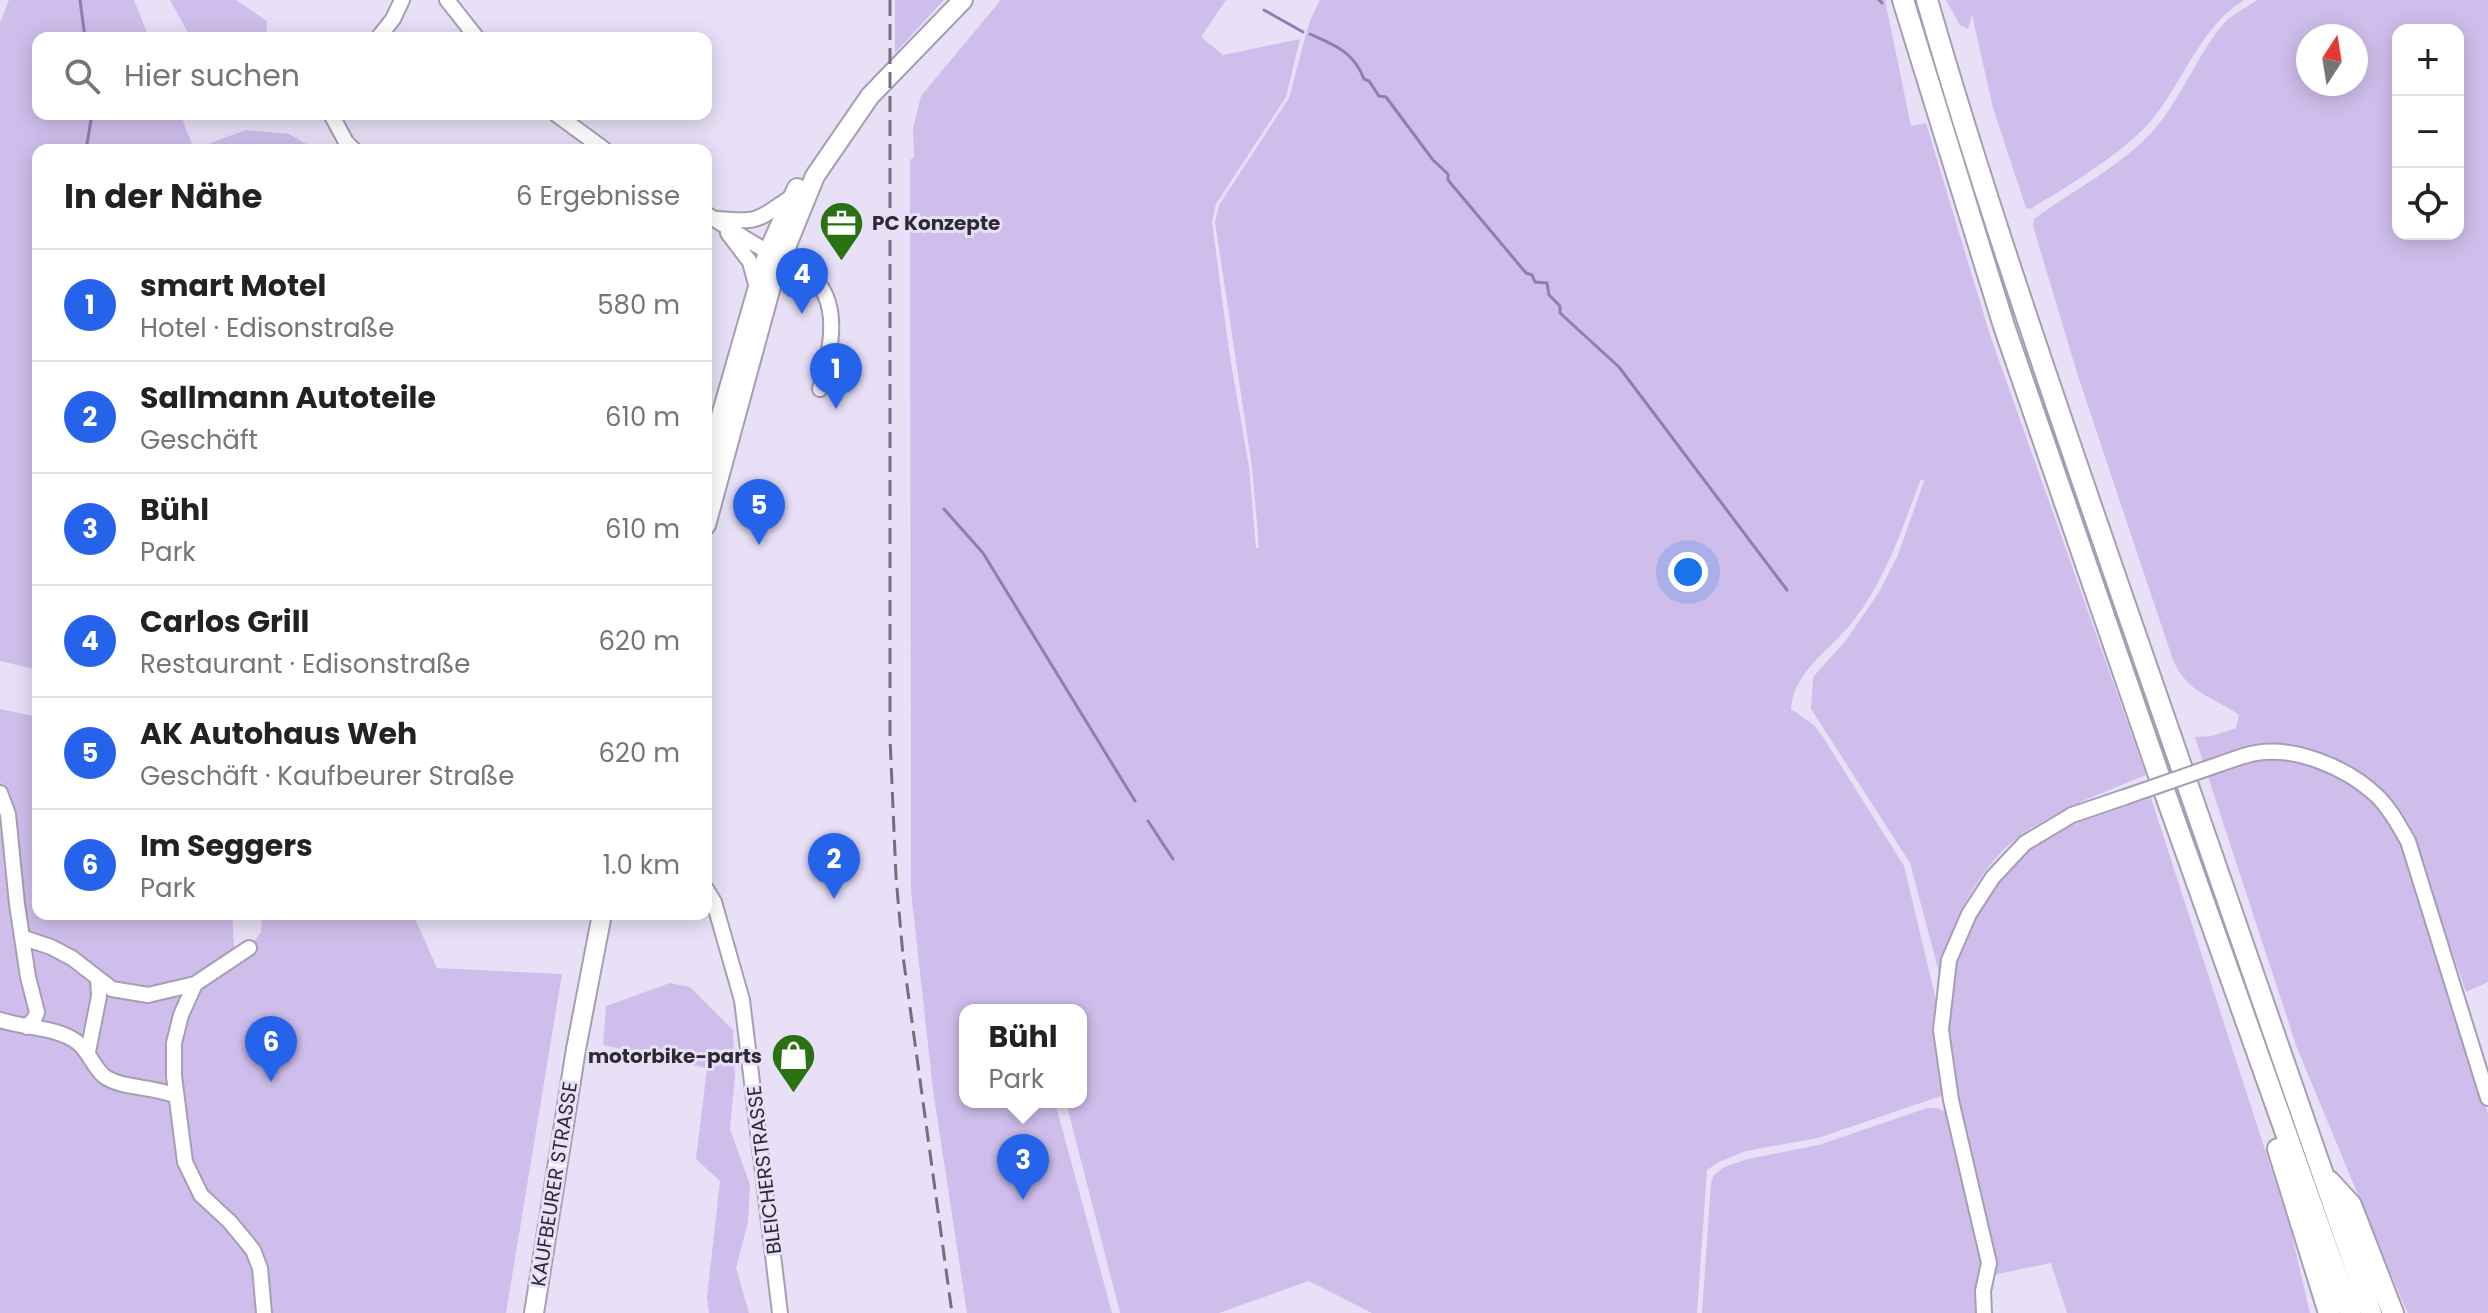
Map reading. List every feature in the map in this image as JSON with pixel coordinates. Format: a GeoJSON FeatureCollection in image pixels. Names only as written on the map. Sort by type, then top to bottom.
{"type":"FeatureCollection","features":[{"type":"Feature","properties":{"kind":"highway"},"geometry":{"type":"LineString","coordinates":[[1903,0],[2004,326],[2350,1313]]}},
{"type":"Feature","properties":{"kind":"highway"},"geometry":{"type":"LineString","coordinates":[[1927,0],[1964,128],[2032,334],[2371,1313]]}},
{"type":"Feature","properties":{"kind":"highway"},"geometry":{"type":"LineString","coordinates":[[2263,1071],[2265,1103],[2329,1313]]}},
{"type":"Feature","properties":{"kind":"highway"},"geometry":{"type":"LineString","coordinates":[[2321,1172],[2351,1205],[2393,1313]]}},
{"type":"Feature","properties":{"kind":"main road"},"geometry":{"type":"LineString","coordinates":[[712,501],[774,254],[792,197],[842,122],[963,0]]}},
{"type":"Feature","properties":{"kind":"main road"},"geometry":{"type":"LineString","coordinates":[[712,447],[757,288],[815,176],[870,96]]}},
{"type":"Feature","properties":{"kind":"main road","name":"KAUFBEURER STRASSE"},"geometry":{"type":"LineString","coordinates":[[523,1313],[588,920]]}},
{"type":"Feature","properties":{"kind":"main road","name":"KAUFBEURER STRASSE"},"geometry":{"type":"LineString","coordinates":[[534,1313],[576,1049],[601,920]]}},
{"type":"Feature","properties":{"kind":"street"},"geometry":{"type":"LineString","coordinates":[[383,32],[402,0]]}},
{"type":"Feature","properties":{"kind":"street"},"geometry":{"type":"LineString","coordinates":[[447,0],[472,32]]}},
{"type":"Feature","properties":{"kind":"street"},"geometry":{"type":"LineString","coordinates":[[334,120],[348,144]]}},
{"type":"Feature","properties":{"kind":"street"},"geometry":{"type":"LineString","coordinates":[[564,120],[597,144]]}},
{"type":"Feature","properties":{"kind":"street"},"geometry":{"type":"LineString","coordinates":[[712,217],[746,222],[760,219],[792,197]]}},
{"type":"Feature","properties":{"kind":"street"},"geometry":{"type":"LineString","coordinates":[[712,218],[817,282],[826,294],[830,308],[830,345],[820,389]]}},
{"type":"Feature","properties":{"kind":"street"},"geometry":{"type":"LineString","coordinates":[[712,219],[746,255],[757,288]]}},
{"type":"Feature","properties":{"kind":"street"},"geometry":{"type":"LineString","coordinates":[[1984,1313],[1983,1291],[1989,1263],[1951,1100],[1941,1030],[1949,960],[1969,914],[1993,877],[2025,843],[2072,815],[2252,753],[2267,751],[2316,759],[2344,773],[2376,795],[2408,841],[2488,1098]]}},
{"type":"Feature","properties":{"kind":"street"},"geometry":{"type":"LineString","coordinates":[[0,793],[8,814],[17,904],[28,977],[37,1012],[27,1027]]}},
{"type":"Feature","properties":{"kind":"street","name":"BLEICHERSTRASSE"},"geometry":{"type":"LineString","coordinates":[[712,899],[742,1000],[780,1313]]}},
{"type":"Feature","properties":{"kind":"street"},"geometry":{"type":"LineString","coordinates":[[24,938],[72,958],[112,989],[148,995],[195,984],[249,948]]}},
{"type":"Feature","properties":{"kind":"street"},"geometry":{"type":"LineString","coordinates":[[88,1052],[99,996],[98,978]]}},
{"type":"Feature","properties":{"kind":"street"},"geometry":{"type":"LineString","coordinates":[[195,984],[181,1015],[174,1043],[176,1096],[185,1162],[201,1195],[230,1222],[253,1250],[260,1268],[264,1313]]}},
{"type":"Feature","properties":{"kind":"street"},"geometry":{"type":"LineString","coordinates":[[0,1020],[75,1040],[88,1052],[104,1076],[176,1096]]}},
{"type":"Feature","properties":{"kind":"shaded area"},"geometry":{"type":"Polygon","coordinates":[[[9,0],[134,0],[147,32],[32,32],[32,120],[182,120],[192,144],[32,144],[32,669],[0,661],[0,23],[9,0]]]}},
{"type":"Feature","properties":{"kind":"shaded area"},"geometry":{"type":"Polygon","coordinates":[[[170,0],[236,0],[267,21],[266,32],[188,32],[170,0]]]}},
{"type":"Feature","properties":{"kind":"shaded area"},"geometry":{"type":"Polygon","coordinates":[[[895,0],[944,0],[895,53],[895,0]]]}},
{"type":"Feature","properties":{"kind":"shaded area"},"geometry":{"type":"Polygon","coordinates":[[[1001,0],[1226,0],[1201,37],[1223,55],[1300,39],[1286,97],[1216,204],[1212,222],[1229,351],[1249,467],[1256,548],[1259,547],[1252,467],[1215,222],[1219,205],[1289,98],[1309,23],[1320,0],[1885,0],[1911,126],[1926,123],[1990,335],[2146,775],[2051,816],[2007,847],[1980,879],[1958,917],[1940,976],[1910,863],[1811,709],[1813,677],[1847,639],[1879,592],[1898,555],[1924,481],[1921,479],[1876,587],[1854,620],[1806,672],[1793,695],[1791,709],[1814,725],[1823,737],[1904,866],[1936,1000],[1936,1030],[1944,1095],[1818,1138],[1746,1151],[1707,1170],[1697,1313],[1372,1313],[1309,1281],[1219,1313],[1120,1313],[1068,1108],[1087,1108],[1087,1004],[959,1004],[959,1108],[1057,1108],[1112,1313],[967,1313],[933,1090],[911,891],[910,160],[914,157],[913,128],[921,96],[1001,0]]]}},
{"type":"Feature","properties":{"kind":"shaded area"},"geometry":{"type":"Polygon","coordinates":[[[1946,0],[2244,0],[2228,12],[2203,40],[2162,106],[2139,134],[2094,169],[2030,209],[2026,208],[1993,108],[1972,15],[1968,29],[1960,25],[1946,0]]]}},
{"type":"Feature","properties":{"kind":"shaded area"},"geometry":{"type":"Polygon","coordinates":[[[2257,0],[2488,0],[2488,982],[2466,992],[2412,838],[2403,843],[2488,1114],[2488,1313],[2408,1313],[2401,1298],[2297,1048],[2195,737],[2211,736],[2236,728],[2239,715],[2193,687],[2173,660],[2078,376],[2033,226],[2034,219],[2111,167],[2153,131],[2220,28],[2257,0]]]}},
{"type":"Feature","properties":{"kind":"shaded area"},"geometry":{"type":"Polygon","coordinates":[[[246,130],[289,134],[306,144],[208,144],[246,130]]]}},
{"type":"Feature","properties":{"kind":"shaded area"},"geometry":{"type":"Polygon","coordinates":[[[0,709],[32,716],[32,920],[232,920],[234,947],[211,969],[196,977],[164,987],[132,989],[116,986],[98,977],[31,932],[24,921],[5,791],[0,782],[0,709]]]}},
{"type":"Feature","properties":{"kind":"shaded area"},"geometry":{"type":"Polygon","coordinates":[[[2151,798],[2290,1227],[2310,1313],[2067,1313],[2051,1263],[1993,1275],[1957,1099],[1947,1030],[1948,995],[1957,962],[1976,916],[2002,879],[2030,848],[2077,823],[2151,798]]]}},
{"type":"Feature","properties":{"kind":"shaded area"},"geometry":{"type":"Polygon","coordinates":[[[0,804],[33,1009],[27,1021],[0,1016],[0,804]]]}},
{"type":"Feature","properties":{"kind":"shaded area"},"geometry":{"type":"Polygon","coordinates":[[[262,920],[416,920],[437,968],[562,974],[506,1313],[268,1313],[264,1267],[204,1194],[188,1161],[178,1044],[185,1016],[202,984],[250,947],[261,932],[262,920]]]}},
{"type":"Feature","properties":{"kind":"shaded area"},"geometry":{"type":"Polygon","coordinates":[[[36,944],[79,968],[91,982],[94,1002],[87,1040],[41,1027],[31,977],[30,946],[36,944]]]}},
{"type":"Feature","properties":{"kind":"shaded area"},"geometry":{"type":"Polygon","coordinates":[[[670,983],[690,987],[733,1030],[735,1077],[730,1129],[750,1185],[748,1222],[736,1268],[749,1313],[709,1313],[707,1297],[720,1181],[696,1159],[707,1068],[603,1045],[606,1006],[670,983]]]}},
{"type":"Feature","properties":{"kind":"shaded area"},"geometry":{"type":"Polygon","coordinates":[[[104,988],[183,990],[172,1085],[147,1085],[106,1072],[94,1052],[104,988]]]}},
{"type":"Feature","properties":{"kind":"shaded area"},"geometry":{"type":"Polygon","coordinates":[[[0,1025],[21,1033],[58,1037],[73,1044],[93,1070],[172,1099],[181,1162],[249,1255],[255,1270],[259,1313],[0,1313],[0,1025]]]}},
{"type":"Feature","properties":{"kind":"shaded area"},"geometry":{"type":"Polygon","coordinates":[[[1927,1108],[1941,1109],[1950,1119],[1982,1266],[1979,1313],[1702,1313],[1714,1175],[1724,1167],[1748,1159],[1819,1145],[1927,1108]]]}},
{"type":"Feature","properties":{"kind":"waterway"},"geometry":{"type":"LineString","coordinates":[[80,0],[84,32]]}},
{"type":"Feature","properties":{"kind":"waterway"},"geometry":{"type":"LineString","coordinates":[[1879,0],[1882,3]]}},
{"type":"Feature","properties":{"kind":"waterway"},"geometry":{"type":"LineString","coordinates":[[1264,10],[1303,32]]}},
{"type":"Feature","properties":{"kind":"waterway"},"geometry":{"type":"LineString","coordinates":[[1310,34],[1335,46],[1355,62],[1364,79],[1369,81],[1379,96],[1386,97],[1433,160],[1448,174],[1448,180],[1526,273],[1532,275],[1535,282],[1547,283],[1549,295],[1560,306],[1560,313],[1619,367],[1787,590]]}},
{"type":"Feature","properties":{"kind":"waterway"},"geometry":{"type":"LineString","coordinates":[[87,144],[91,120]]}},
{"type":"Feature","properties":{"kind":"waterway"},"geometry":{"type":"LineString","coordinates":[[944,509],[983,553],[1135,801]]}},
{"type":"Feature","properties":{"kind":"waterway"},"geometry":{"type":"LineString","coordinates":[[1148,821],[1173,859]]}},
{"type":"Feature","properties":{"kind":"railway"},"geometry":{"type":"LineString","coordinates":[[890,0],[890,738],[896,877],[903,956],[952,1313]]}},
{"type":"Feature","properties":{"kind":"place","name":"PC Konzepte"},"geometry":{"type":"Point","coordinates":[841,262]}},
{"type":"Feature","properties":{"kind":"place","name":"Carlos Grill"},"geometry":{"type":"Point","coordinates":[802,314]}},
{"type":"Feature","properties":{"kind":"place","name":"smart Motel"},"geometry":{"type":"Point","coordinates":[836,409]}},
{"type":"Feature","properties":{"kind":"place","name":"AK Autohaus Weh"},"geometry":{"type":"Point","coordinates":[759,545]}},
{"type":"Feature","properties":{"kind":"place","name":"Sallmann Autoteile"},"geometry":{"type":"Point","coordinates":[834,899]}},
{"type":"Feature","properties":{"kind":"place","name":"Im Seggers"},"geometry":{"type":"Point","coordinates":[271,1082]}},
{"type":"Feature","properties":{"kind":"place","name":"motorbike-parts"},"geometry":{"type":"Point","coordinates":[793,1095]}},
{"type":"Feature","properties":{"kind":"place","name":"Bühl"},"geometry":{"type":"Point","coordinates":[1023,1200]}}]}
